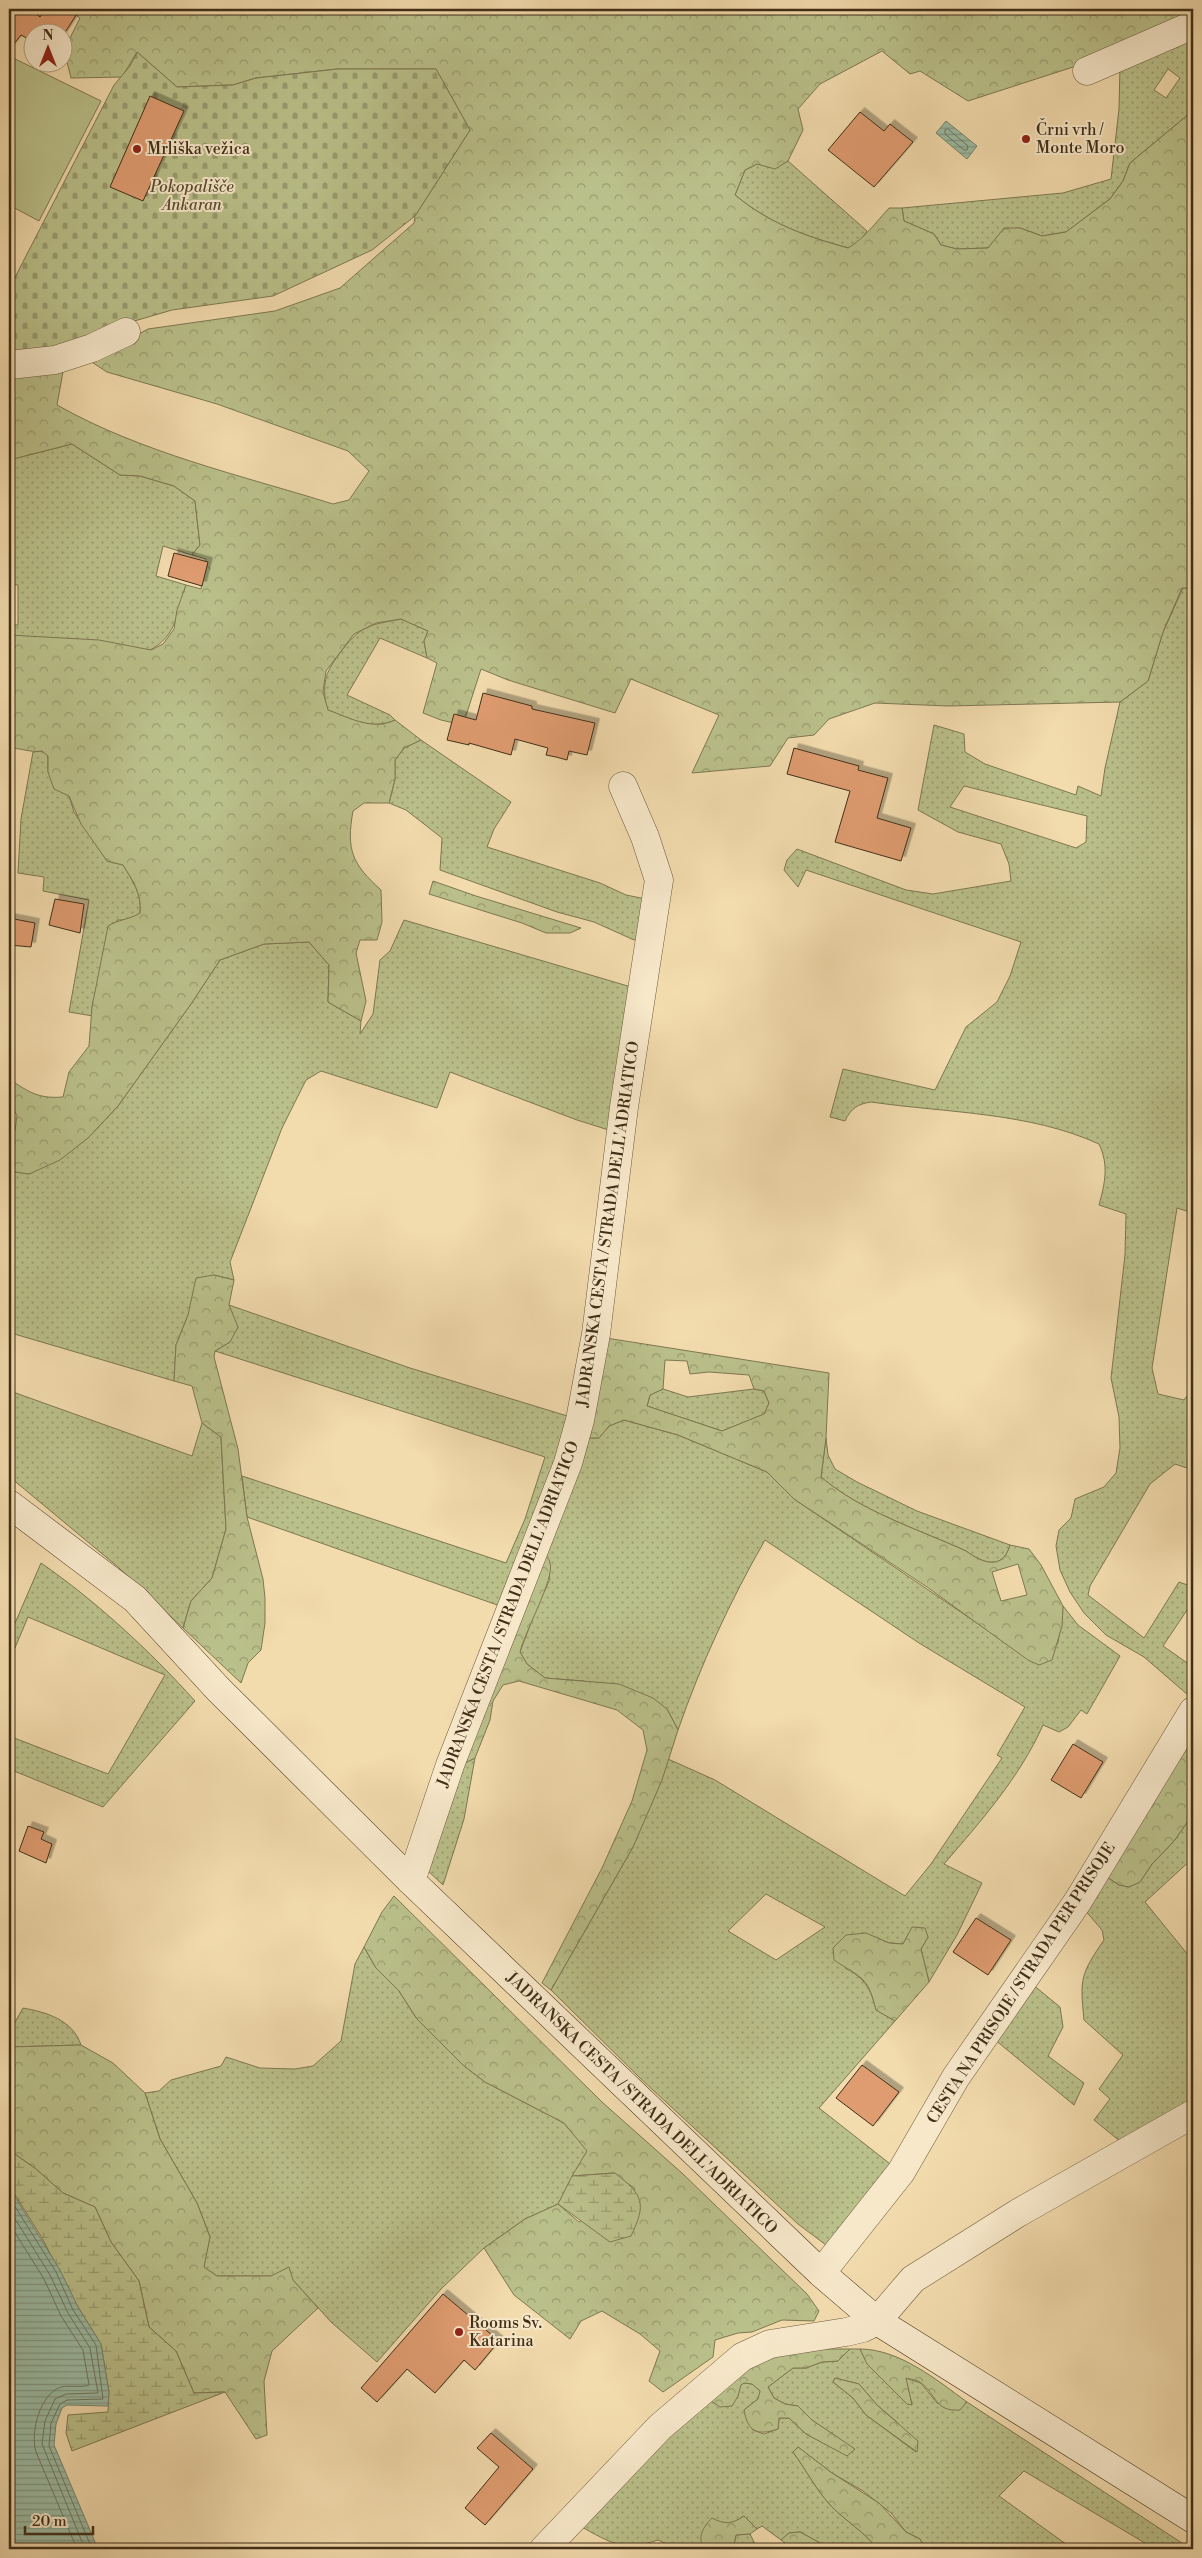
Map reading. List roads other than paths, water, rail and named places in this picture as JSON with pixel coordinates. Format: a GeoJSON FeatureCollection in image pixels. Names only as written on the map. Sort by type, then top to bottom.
{"type":"FeatureCollection","features":[{"type":"Feature","properties":{"kind":"street"},"geometry":{"type":"LineString","coordinates":[[1087,71],[1193,25]]}},
{"type":"Feature","properties":{"kind":"street"},"geometry":{"type":"LineString","coordinates":[[9,365],[55,360],[92,348],[126,332]]}},
{"type":"Feature","properties":{"kind":"street","name":"JADRANSKA CESTA / STRADA DELL'ADRIATICO"},"geometry":{"type":"LineString","coordinates":[[411,1881],[454,1756],[568,1463],[580,1420],[596,1334],[624,1107],[659,880],[645,837],[623,786]]}},
{"type":"Feature","properties":{"kind":"street","name":"JADRANSKA CESTA / STRADA DELL'ADRIATICO"},"geometry":{"type":"LineString","coordinates":[[9,1504],[135,1599],[218,1689],[411,1881],[821,2273],[878,2321],[1193,2519]]}},
{"type":"Feature","properties":{"kind":"street","name":"CESTA NA PRISOJE / STRADA PER PRISOJE"},"geometry":{"type":"LineString","coordinates":[[821,2273],[901,2172],[956,2077],[1078,1901],[1193,1711]]}},
{"type":"Feature","properties":{"kind":"street"},"geometry":{"type":"LineString","coordinates":[[544,2549],[660,2427],[742,2357],[770,2344],[846,2332],[863,2328],[878,2321],[913,2278],[1018,2213],[1193,2114]]}},
{"type":"Feature","properties":{"kind":"water"},"geometry":{"type":"Polygon","coordinates":[[[946,121],[977,146],[967,159],[936,133],[946,121]]]}},
{"type":"Feature","properties":{"kind":"water"},"geometry":{"type":"Polygon","coordinates":[[[9,2187],[60,2270],[78,2307],[101,2344],[109,2392],[108,2406],[67,2405],[62,2408],[56,2424],[54,2445],[98,2549],[9,2549],[9,2187]]]}},
{"type":"Feature","properties":{"kind":"place","name":"Črni vrh / Monte Moro"},"geometry":{"type":"Point","coordinates":[1026,139]}},
{"type":"Feature","properties":{"kind":"place","name":"Mrliška vežica"},"geometry":{"type":"Point","coordinates":[137,149]}},
{"type":"Feature","properties":{"kind":"place","name":"Rooms Sv. Katarina"},"geometry":{"type":"Point","coordinates":[459,2332]}},
{"type":"Feature","properties":{"kind":"park label","name":"Pokopališče Ankaran"},"geometry":{"type":"Point","coordinates":[192,196]}}]}
